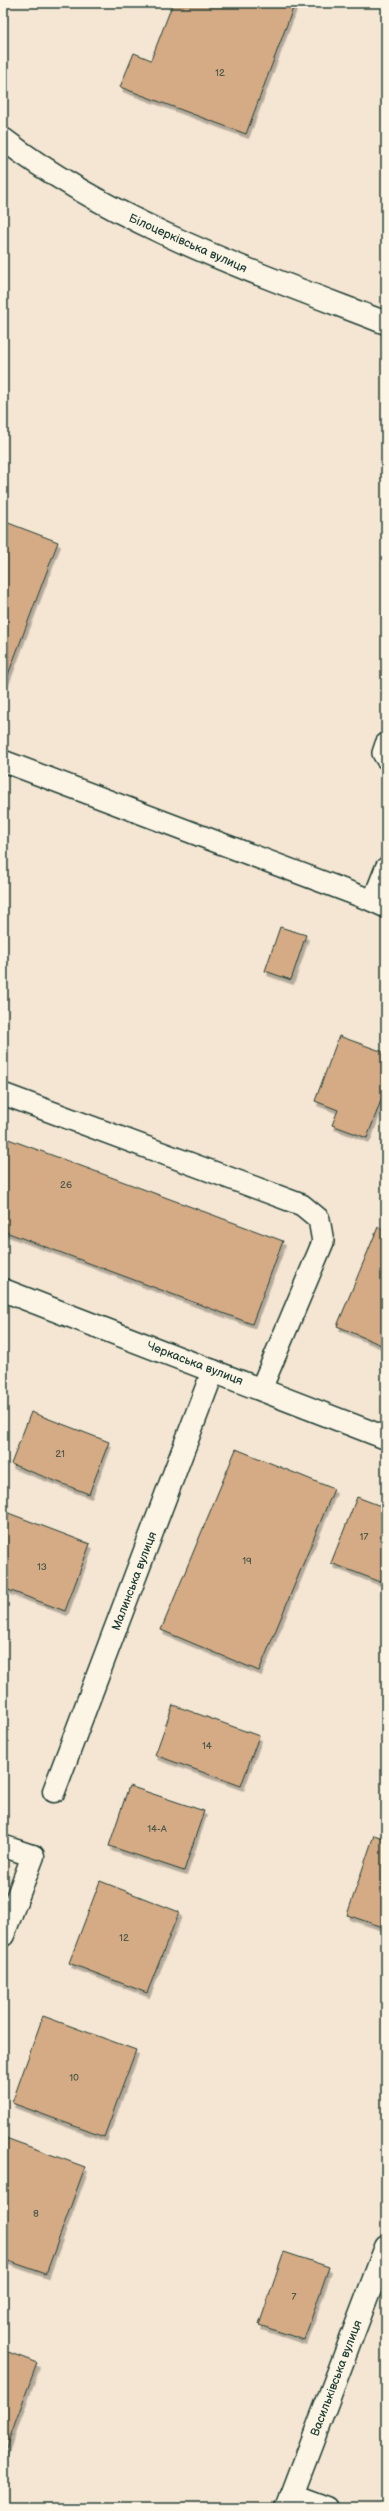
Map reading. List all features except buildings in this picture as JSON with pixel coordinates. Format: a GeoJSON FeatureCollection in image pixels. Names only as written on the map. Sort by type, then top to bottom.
{"type":"FeatureCollection","features":[{"type":"Feature","properties":{"kind":"street","name":"Білоцерківська вулиця"},"geometry":{"type":"LineString","coordinates":[[3,139],[36,165],[128,217],[244,268],[386,323]]}},
{"type":"Feature","properties":{"kind":"street","name":"Черкаська вулиця"},"geometry":{"type":"LineString","coordinates":[[3,1290],[386,1438]]}},
{"type":"Feature","properties":{"kind":"street","name":"Малинська вулиця"},"geometry":{"type":"LineString","coordinates":[[54,1791],[213,1371]]}},
{"type":"Feature","properties":{"kind":"street"},"geometry":{"type":"LineString","coordinates":[[3,1935],[33,1856]]}},
{"type":"Feature","properties":{"kind":"street","name":"Васильківська вулиця"},"geometry":{"type":"LineString","coordinates":[[289,2501],[386,2247]]}},
{"type":"Feature","properties":{"kind":"street"},"geometry":{"type":"LineString","coordinates":[[289,2501],[326,2508]]}},
{"type":"Feature","properties":{"kind":"lane"},"geometry":{"type":"LineString","coordinates":[[386,744],[383,753],[386,758]]}},
{"type":"Feature","properties":{"kind":"lane"},"geometry":{"type":"LineString","coordinates":[[3,761],[380,904],[386,868]]}},
{"type":"Feature","properties":{"kind":"lane"},"geometry":{"type":"LineString","coordinates":[[3,1094],[302,1205],[319,1219],[323,1242],[261,1389]]}},
{"type":"Feature","properties":{"kind":"lane"},"geometry":{"type":"LineString","coordinates":[[3,1846],[33,1856]]}}]}
